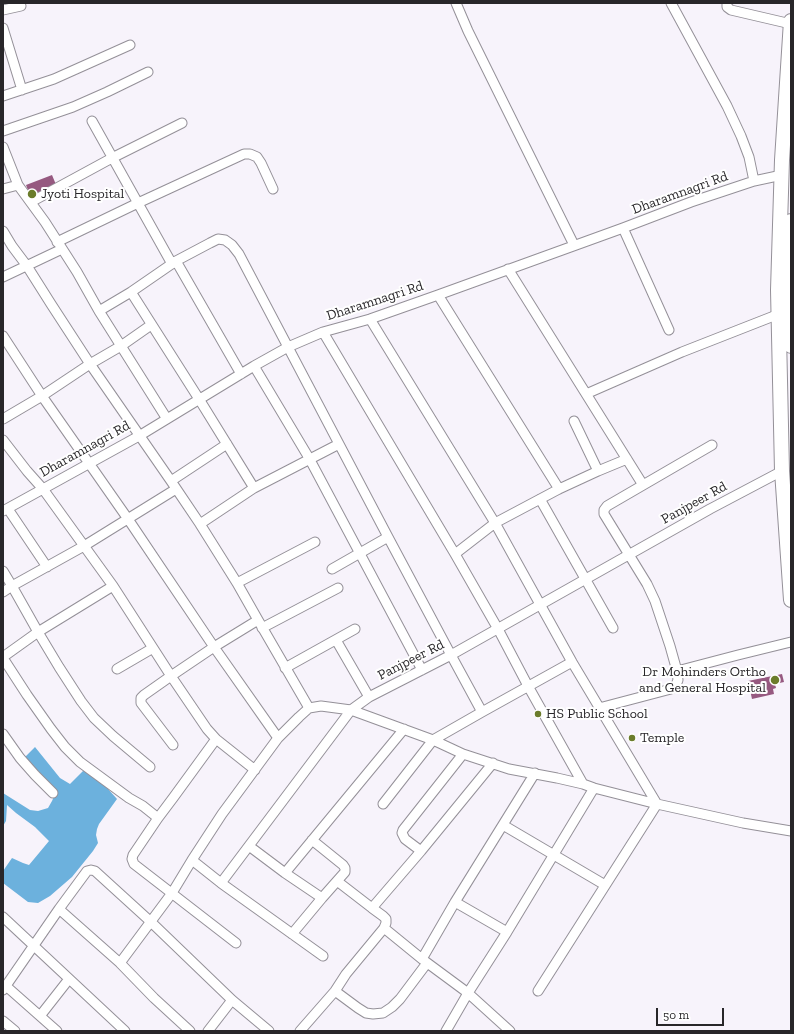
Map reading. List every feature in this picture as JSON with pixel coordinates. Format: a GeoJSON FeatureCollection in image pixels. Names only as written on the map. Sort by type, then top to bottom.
{"type":"FeatureCollection","features":[{"type":"Feature","properties":{"kind":"highway"},"geometry":{"type":"LineString","coordinates":[[791,22],[782,174],[786,287],[791,346]]}},
{"type":"Feature","properties":{"kind":"highway"},"geometry":{"type":"LineString","coordinates":[[791,222],[786,287],[779,314],[782,471],[791,600]]}},
{"type":"Feature","properties":{"kind":"street"},"geometry":{"type":"LineString","coordinates":[[456,3],[468,31],[574,245]]}},
{"type":"Feature","properties":{"kind":"street"},"geometry":{"type":"LineString","coordinates":[[671,3],[728,106],[742,136],[749,157],[754,181]]}},
{"type":"Feature","properties":{"kind":"street"},"geometry":{"type":"LineString","coordinates":[[726,3],[731,10],[791,22]]}},
{"type":"Feature","properties":{"kind":"street"},"geometry":{"type":"LineString","coordinates":[[3,10],[21,6]]}},
{"type":"Feature","properties":{"kind":"street"},"geometry":{"type":"LineString","coordinates":[[3,28],[22,90]]}},
{"type":"Feature","properties":{"kind":"street"},"geometry":{"type":"LineString","coordinates":[[3,96],[54,79],[130,45]]}},
{"type":"Feature","properties":{"kind":"street"},"geometry":{"type":"LineString","coordinates":[[3,131],[73,107],[148,72]]}},
{"type":"Feature","properties":{"kind":"street"},"geometry":{"type":"LineString","coordinates":[[92,121],[138,203],[241,374]]}},
{"type":"Feature","properties":{"kind":"street"},"geometry":{"type":"LineString","coordinates":[[31,202],[112,158],[182,123]]}},
{"type":"Feature","properties":{"kind":"street"},"geometry":{"type":"LineString","coordinates":[[3,147],[18,185],[31,202],[77,272],[100,312],[167,419]]}},
{"type":"Feature","properties":{"kind":"street"},"geometry":{"type":"LineString","coordinates":[[3,277],[27,266],[59,245],[138,203],[244,154],[250,154],[257,157],[273,189]]}},
{"type":"Feature","properties":{"kind":"street","name":"Dharamnagri Rd"},"geometry":{"type":"LineString","coordinates":[[6,510],[88,463],[139,436],[288,347],[323,332],[370,319],[438,295],[691,202],[754,181],[782,174]]}},
{"type":"Feature","properties":{"kind":"street"},"geometry":{"type":"LineString","coordinates":[[3,189],[18,185]]}},
{"type":"Feature","properties":{"kind":"street"},"geometry":{"type":"LineString","coordinates":[[623,228],[669,330]]}},
{"type":"Feature","properties":{"kind":"street"},"geometry":{"type":"LineString","coordinates":[[3,231],[90,364],[200,524],[237,583],[309,708]]}},
{"type":"Feature","properties":{"kind":"street"},"geometry":{"type":"LineString","coordinates":[[100,312],[174,263],[218,239],[225,240],[232,245],[239,254],[482,712]]}},
{"type":"Feature","properties":{"kind":"street"},"geometry":{"type":"LineString","coordinates":[[508,269],[643,485]]}},
{"type":"Feature","properties":{"kind":"street"},"geometry":{"type":"LineString","coordinates":[[130,292],[254,488]]}},
{"type":"Feature","properties":{"kind":"street"},"geometry":{"type":"LineString","coordinates":[[438,295],[559,489]]}},
{"type":"Feature","properties":{"kind":"street"},"geometry":{"type":"LineString","coordinates":[[586,394],[682,352],[779,314]]}},
{"type":"Feature","properties":{"kind":"street"},"geometry":{"type":"LineString","coordinates":[[370,319],[495,523],[572,662],[657,804]]}},
{"type":"Feature","properties":{"kind":"street"},"geometry":{"type":"LineString","coordinates":[[3,419],[121,346],[151,325]]}},
{"type":"Feature","properties":{"kind":"street"},"geometry":{"type":"LineString","coordinates":[[323,332],[455,554],[583,784]]}},
{"type":"Feature","properties":{"kind":"street"},"geometry":{"type":"LineString","coordinates":[[3,336],[42,396],[278,738]]}},
{"type":"Feature","properties":{"kind":"street"},"geometry":{"type":"LineString","coordinates":[[254,366],[309,458],[422,670]]}},
{"type":"Feature","properties":{"kind":"street"},"geometry":{"type":"LineString","coordinates":[[574,420],[598,471]]}},
{"type":"Feature","properties":{"kind":"street"},"geometry":{"type":"LineString","coordinates":[[3,440],[26,471],[43,489],[113,586],[207,729],[216,739],[255,770]]}},
{"type":"Feature","properties":{"kind":"street"},"geometry":{"type":"LineString","coordinates":[[171,481],[227,444]]}},
{"type":"Feature","properties":{"kind":"street"},"geometry":{"type":"LineString","coordinates":[[200,524],[254,488],[309,458],[339,444]]}},
{"type":"Feature","properties":{"kind":"street"},"geometry":{"type":"LineString","coordinates":[[599,708],[671,689],[676,686],[678,680],[666,631],[655,601],[630,555],[604,514],[604,510],[607,506],[712,445]]}},
{"type":"Feature","properties":{"kind":"street"},"geometry":{"type":"LineString","coordinates":[[455,554],[495,523],[559,489],[627,459]]}},
{"type":"Feature","properties":{"kind":"street","name":"Panjpeer Rd"},"geometry":{"type":"LineString","coordinates":[[221,883],[351,710],[369,697],[451,655],[710,509],[782,471]]}},
{"type":"Feature","properties":{"kind":"street"},"geometry":{"type":"LineString","coordinates":[[3,592],[84,546],[176,489]]}},
{"type":"Feature","properties":{"kind":"street"},"geometry":{"type":"LineString","coordinates":[[540,499],[613,628]]}},
{"type":"Feature","properties":{"kind":"street"},"geometry":{"type":"LineString","coordinates":[[6,510],[47,567]]}},
{"type":"Feature","properties":{"kind":"street"},"geometry":{"type":"LineString","coordinates":[[332,569],[388,537]]}},
{"type":"Feature","properties":{"kind":"street"},"geometry":{"type":"LineString","coordinates":[[237,583],[315,542]]}},
{"type":"Feature","properties":{"kind":"street"},"geometry":{"type":"LineString","coordinates":[[3,571],[67,679],[94,718],[150,767]]}},
{"type":"Feature","properties":{"kind":"street"},"geometry":{"type":"LineString","coordinates":[[113,586],[38,632],[3,658],[27,695],[65,747],[80,762],[158,818]]}},
{"type":"Feature","properties":{"kind":"street"},"geometry":{"type":"LineString","coordinates":[[173,745],[141,702],[141,698],[144,695],[214,647],[338,588]]}},
{"type":"Feature","properties":{"kind":"street"},"geometry":{"type":"LineString","coordinates":[[285,668],[355,629]]}},
{"type":"Feature","properties":{"kind":"street"},"geometry":{"type":"LineString","coordinates":[[336,640],[369,697]]}},
{"type":"Feature","properties":{"kind":"street"},"geometry":{"type":"LineString","coordinates":[[677,671],[791,642]]}},
{"type":"Feature","properties":{"kind":"street"},"geometry":{"type":"LineString","coordinates":[[117,669],[153,648]]}},
{"type":"Feature","properties":{"kind":"street"},"geometry":{"type":"LineString","coordinates":[[383,804],[433,740],[572,662]]}},
{"type":"Feature","properties":{"kind":"street"},"geometry":{"type":"LineString","coordinates":[[120,963],[172,892],[222,814],[278,738],[309,708],[321,706],[351,710],[433,740],[463,754],[509,769],[535,773],[583,784],[657,804],[743,823],[791,831]]}},
{"type":"Feature","properties":{"kind":"street"},"geometry":{"type":"LineString","coordinates":[[285,873],[404,729]]}},
{"type":"Feature","properties":{"kind":"street"},"geometry":{"type":"LineString","coordinates":[[3,734],[20,758],[53,793]]}},
{"type":"Feature","properties":{"kind":"street"},"geometry":{"type":"LineString","coordinates":[[216,739],[158,818],[133,855],[132,859],[134,864],[236,943]]}},
{"type":"Feature","properties":{"kind":"street"},"geometry":{"type":"LineString","coordinates":[[421,851],[405,839],[402,833],[403,830],[463,754]]}},
{"type":"Feature","properties":{"kind":"street"},"geometry":{"type":"LineString","coordinates":[[372,908],[493,763]]}},
{"type":"Feature","properties":{"kind":"street"},"geometry":{"type":"LineString","coordinates":[[334,991],[366,1013],[373,1014],[383,1013],[400,999],[425,961],[455,902],[535,773]]}},
{"type":"Feature","properties":{"kind":"street"},"geometry":{"type":"LineString","coordinates":[[446,1031],[594,788]]}},
{"type":"Feature","properties":{"kind":"street"},"geometry":{"type":"LineString","coordinates":[[538,991],[657,804]]}},
{"type":"Feature","properties":{"kind":"street"},"geometry":{"type":"LineString","coordinates":[[503,825],[605,885]]}},
{"type":"Feature","properties":{"kind":"street"},"geometry":{"type":"LineString","coordinates":[[292,934],[345,872],[343,864],[312,840]]}},
{"type":"Feature","properties":{"kind":"street"},"geometry":{"type":"LineString","coordinates":[[249,846],[322,898]]}},
{"type":"Feature","properties":{"kind":"street"},"geometry":{"type":"LineString","coordinates":[[192,860],[221,883],[322,956]]}},
{"type":"Feature","properties":{"kind":"street"},"geometry":{"type":"LineString","coordinates":[[57,1031],[5,988],[59,909],[87,871],[91,870],[95,871],[232,1000],[269,1031]]}},
{"type":"Feature","properties":{"kind":"street"},"geometry":{"type":"LineString","coordinates":[[300,1031],[334,991],[384,928],[386,923],[384,916],[337,881]]}},
{"type":"Feature","properties":{"kind":"street"},"geometry":{"type":"LineString","coordinates":[[455,902],[507,932]]}},
{"type":"Feature","properties":{"kind":"street"},"geometry":{"type":"LineString","coordinates":[[59,909],[120,963],[154,998],[190,1031]]}},
{"type":"Feature","properties":{"kind":"street"},"geometry":{"type":"LineString","coordinates":[[3,916],[125,1031]]}},
{"type":"Feature","properties":{"kind":"street"},"geometry":{"type":"LineString","coordinates":[[384,928],[468,993],[510,1031]]}},
{"type":"Feature","properties":{"kind":"street"},"geometry":{"type":"LineString","coordinates":[[40,1016],[69,979]]}},
{"type":"Feature","properties":{"kind":"street"},"geometry":{"type":"LineString","coordinates":[[208,1031],[232,1000]]}},
{"type":"Feature","properties":{"kind":"street"},"geometry":{"type":"LineString","coordinates":[[3,1021],[15,1031]]}},
{"type":"Feature","properties":{"kind":"water"},"geometry":{"type":"Polygon","coordinates":[[[35,747],[60,778],[70,784],[86,768],[100,780],[117,799],[99,824],[96,835],[98,843],[93,851],[72,877],[50,896],[38,903],[28,902],[3,883],[3,871],[12,858],[29,865],[49,841],[35,827],[7,805],[6,821],[3,826],[3,793],[30,810],[38,811],[48,808],[56,792],[24,758],[35,747]]]}},
{"type":"Feature","properties":{"kind":"building"},"geometry":{"type":"Polygon","coordinates":[[[52,175],[57,187],[31,198],[26,185],[52,175]]]}},
{"type":"Feature","properties":{"kind":"building"},"geometry":{"type":"Polygon","coordinates":[[[782,674],[784,682],[775,684],[776,688],[773,689],[774,694],[752,699],[748,681],[782,674]]]}},
{"type":"Feature","properties":{"kind":"place","name":"Jyoti Hospital"},"geometry":{"type":"Point","coordinates":[32,194]}},
{"type":"Feature","properties":{"kind":"place","name":"Dr Mohinders Ortho and General Hospital"},"geometry":{"type":"Point","coordinates":[775,680]}},
{"type":"Feature","properties":{"kind":"place","name":"HS Public School"},"geometry":{"type":"Point","coordinates":[538,714]}},
{"type":"Feature","properties":{"kind":"place","name":"Temple"},"geometry":{"type":"Point","coordinates":[632,738]}}]}
